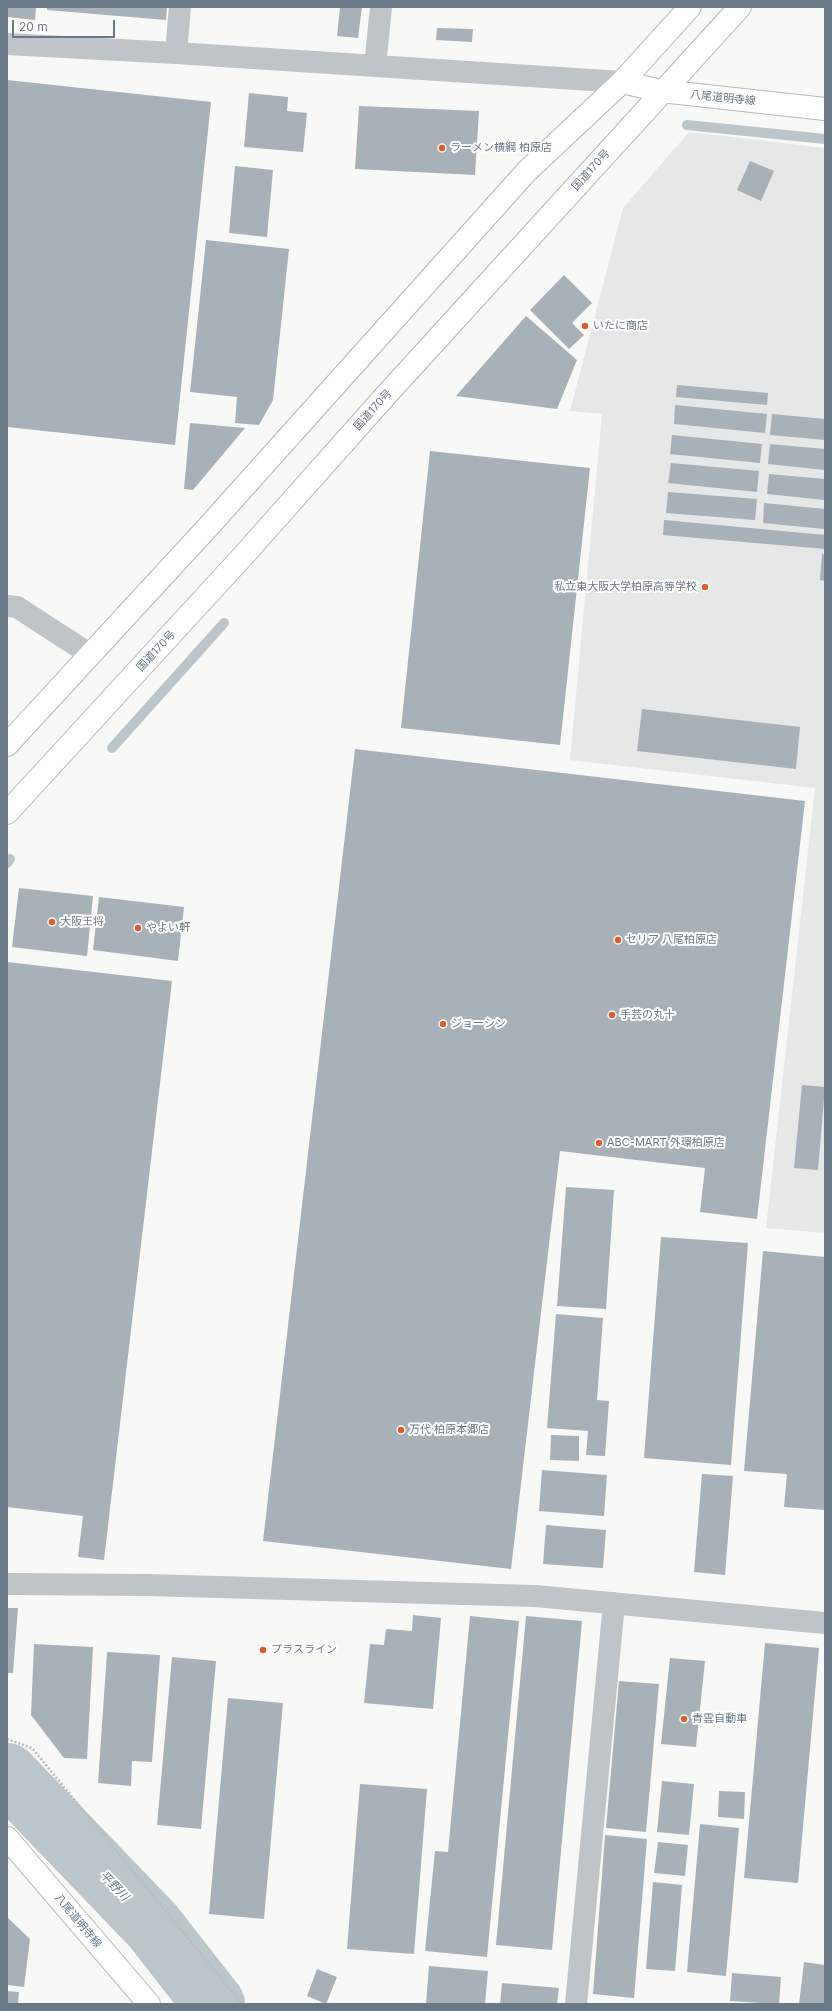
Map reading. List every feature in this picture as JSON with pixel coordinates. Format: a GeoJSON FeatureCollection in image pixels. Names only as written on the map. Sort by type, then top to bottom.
{"type":"FeatureCollection","features":[{"type":"Feature","properties":{"kind":"main road"},"geometry":{"type":"LineString","coordinates":[[7,745],[91,655],[528,171],[622,82],[690,7]]}},
{"type":"Feature","properties":{"kind":"main road","name":"国道170号"},"geometry":{"type":"LineString","coordinates":[[7,813],[243,556],[388,393],[740,7]]}},
{"type":"Feature","properties":{"kind":"main road","name":"八尾道明寺線"},"geometry":{"type":"LineString","coordinates":[[622,82],[662,91],[825,109]]}},
{"type":"Feature","properties":{"kind":"main road","name":"八尾道明寺線"},"geometry":{"type":"LineString","coordinates":[[10,1846],[149,2004]]}},
{"type":"Feature","properties":{"kind":"street"},"geometry":{"type":"LineString","coordinates":[[176,53],[180,7]]}},
{"type":"Feature","properties":{"kind":"street"},"geometry":{"type":"LineString","coordinates":[[375,66],[381,7]]}},
{"type":"Feature","properties":{"kind":"street"},"geometry":{"type":"LineString","coordinates":[[7,44],[176,53],[622,82]]}},
{"type":"Feature","properties":{"kind":"street"},"geometry":{"type":"LineString","coordinates":[[7,606],[17,607],[91,655]]}},
{"type":"Feature","properties":{"kind":"street"},"geometry":{"type":"LineString","coordinates":[[7,1584],[147,1584],[535,1596],[825,1623]]}},
{"type":"Feature","properties":{"kind":"street"},"geometry":{"type":"LineString","coordinates":[[576,2004],[614,1603]]}},
{"type":"Feature","properties":{"kind":"path"},"geometry":{"type":"LineString","coordinates":[[7,1739],[32,1748],[242,2004]]}},
{"type":"Feature","properties":{"kind":"shaded area","name":"私立東大阪大学柏原高等学校"},"geometry":{"type":"Polygon","coordinates":[[[689,132],[825,148],[825,1233],[766,1228],[815,788],[570,760],[602,414],[570,411],[623,208],[689,132]]]}},
{"type":"Feature","properties":{"kind":"building"},"geometry":{"type":"Polygon","coordinates":[[[7,7],[36,7],[35,20],[7,17],[7,7]]]}},
{"type":"Feature","properties":{"kind":"building"},"geometry":{"type":"Polygon","coordinates":[[[47,7],[167,7],[166,20],[47,10],[47,7]]]}},
{"type":"Feature","properties":{"kind":"building"},"geometry":{"type":"Polygon","coordinates":[[[340,7],[362,7],[358,38],[337,36],[340,7]]]}},
{"type":"Feature","properties":{"kind":"building"},"geometry":{"type":"Polygon","coordinates":[[[437,28],[473,29],[472,42],[436,40],[437,28]]]}},
{"type":"Feature","properties":{"kind":"building"},"geometry":{"type":"Polygon","coordinates":[[[7,80],[211,102],[175,445],[7,427],[7,80]]]}},
{"type":"Feature","properties":{"kind":"building"},"geometry":{"type":"Polygon","coordinates":[[[249,93],[288,97],[287,111],[307,113],[303,152],[244,147],[249,93]]]}},
{"type":"Feature","properties":{"kind":"building"},"geometry":{"type":"Polygon","coordinates":[[[359,106],[479,111],[475,175],[355,169],[359,106]]]}},
{"type":"Feature","properties":{"kind":"building"},"geometry":{"type":"Polygon","coordinates":[[[750,161],[774,171],[761,201],[737,190],[750,161]]]}},
{"type":"Feature","properties":{"kind":"building"},"geometry":{"type":"Polygon","coordinates":[[[235,166],[273,170],[267,237],[229,233],[235,166]]]}},
{"type":"Feature","properties":{"kind":"building"},"geometry":{"type":"Polygon","coordinates":[[[206,240],[289,249],[273,400],[259,425],[235,423],[237,397],[190,392],[206,240]]]}},
{"type":"Feature","properties":{"kind":"building"},"geometry":{"type":"Polygon","coordinates":[[[564,275],[592,303],[572,323],[584,335],[569,349],[530,310],[564,275]]]}},
{"type":"Feature","properties":{"kind":"building"},"geometry":{"type":"Polygon","coordinates":[[[526,316],[577,360],[557,409],[456,396],[526,316]]]}},
{"type":"Feature","properties":{"kind":"building"},"geometry":{"type":"Polygon","coordinates":[[[677,385],[768,393],[767,405],[676,397],[677,385]]]}},
{"type":"Feature","properties":{"kind":"building"},"geometry":{"type":"Polygon","coordinates":[[[675,405],[767,414],[765,433],[674,424],[675,405]]]}},
{"type":"Feature","properties":{"kind":"building"},"geometry":{"type":"Polygon","coordinates":[[[772,414],[825,419],[825,440],[770,435],[772,414]]]}},
{"type":"Feature","properties":{"kind":"building"},"geometry":{"type":"Polygon","coordinates":[[[190,423],[245,428],[193,490],[184,489],[190,423]]]}},
{"type":"Feature","properties":{"kind":"building"},"geometry":{"type":"Polygon","coordinates":[[[672,435],[762,444],[760,463],[670,454],[672,435]]]}},
{"type":"Feature","properties":{"kind":"building"},"geometry":{"type":"Polygon","coordinates":[[[770,444],[825,449],[825,470],[768,464],[770,444]]]}},
{"type":"Feature","properties":{"kind":"building"},"geometry":{"type":"Polygon","coordinates":[[[430,451],[590,468],[560,745],[401,728],[430,451]]]}},
{"type":"Feature","properties":{"kind":"building"},"geometry":{"type":"Polygon","coordinates":[[[671,463],[759,471],[757,492],[668,483],[671,463]]]}},
{"type":"Feature","properties":{"kind":"building"},"geometry":{"type":"Polygon","coordinates":[[[769,474],[825,479],[825,500],[767,494],[769,474]]]}},
{"type":"Feature","properties":{"kind":"building"},"geometry":{"type":"Polygon","coordinates":[[[668,492],[757,499],[755,520],[666,513],[668,492]]]}},
{"type":"Feature","properties":{"kind":"building"},"geometry":{"type":"Polygon","coordinates":[[[764,503],[825,509],[825,529],[763,523],[764,503]]]}},
{"type":"Feature","properties":{"kind":"building"},"geometry":{"type":"Polygon","coordinates":[[[664,520],[825,535],[825,549],[663,535],[664,520]]]}},
{"type":"Feature","properties":{"kind":"building"},"geometry":{"type":"Polygon","coordinates":[[[822,554],[825,555],[825,581],[820,580],[822,554]]]}},
{"type":"Feature","properties":{"kind":"building"},"geometry":{"type":"Polygon","coordinates":[[[642,709],[800,727],[796,769],[637,751],[642,709]]]}},
{"type":"Feature","properties":{"kind":"building"},"geometry":{"type":"Polygon","coordinates":[[[355,749],[805,801],[757,1219],[700,1212],[705,1168],[560,1151],[511,1569],[263,1541],[355,749]]]}},
{"type":"Feature","properties":{"kind":"building"},"geometry":{"type":"Polygon","coordinates":[[[19,888],[93,896],[87,956],[12,947],[19,888]]]}},
{"type":"Feature","properties":{"kind":"building"},"geometry":{"type":"Polygon","coordinates":[[[99,897],[184,907],[178,961],[93,950],[99,897]]]}},
{"type":"Feature","properties":{"kind":"building"},"geometry":{"type":"Polygon","coordinates":[[[7,962],[172,981],[104,1560],[78,1557],[83,1516],[7,1507],[7,962]]]}},
{"type":"Feature","properties":{"kind":"building"},"geometry":{"type":"Polygon","coordinates":[[[802,1085],[825,1087],[818,1170],[794,1168],[802,1085]]]}},
{"type":"Feature","properties":{"kind":"building"},"geometry":{"type":"Polygon","coordinates":[[[566,1187],[614,1190],[606,1309],[557,1306],[566,1187]]]}},
{"type":"Feature","properties":{"kind":"building"},"geometry":{"type":"Polygon","coordinates":[[[661,1237],[748,1243],[731,1465],[644,1458],[661,1237]]]}},
{"type":"Feature","properties":{"kind":"building"},"geometry":{"type":"Polygon","coordinates":[[[763,1251],[825,1257],[825,1510],[784,1507],[787,1474],[744,1471],[763,1251]]]}},
{"type":"Feature","properties":{"kind":"building"},"geometry":{"type":"Polygon","coordinates":[[[556,1314],[603,1318],[597,1400],[609,1401],[605,1456],[586,1455],[588,1431],[547,1428],[556,1314]]]}},
{"type":"Feature","properties":{"kind":"building"},"geometry":{"type":"Polygon","coordinates":[[[551,1435],[579,1436],[579,1461],[550,1460],[551,1435]]]}},
{"type":"Feature","properties":{"kind":"building"},"geometry":{"type":"Polygon","coordinates":[[[542,1470],[607,1475],[604,1516],[539,1511],[542,1470]]]}},
{"type":"Feature","properties":{"kind":"building"},"geometry":{"type":"Polygon","coordinates":[[[702,1474],[733,1476],[725,1575],[694,1572],[702,1474]]]}},
{"type":"Feature","properties":{"kind":"building"},"geometry":{"type":"Polygon","coordinates":[[[546,1525],[606,1530],[603,1568],[543,1564],[546,1525]]]}},
{"type":"Feature","properties":{"kind":"building"},"geometry":{"type":"Polygon","coordinates":[[[7,1608],[18,1608],[13,1673],[7,1673],[7,1608]]]}},
{"type":"Feature","properties":{"kind":"building"},"geometry":{"type":"Polygon","coordinates":[[[413,1615],[441,1618],[433,1709],[364,1703],[370,1644],[384,1645],[386,1629],[412,1631],[413,1615]]]}},
{"type":"Feature","properties":{"kind":"building"},"geometry":{"type":"Polygon","coordinates":[[[470,1616],[519,1621],[487,1957],[425,1951],[435,1851],[448,1852],[470,1616]]]}},
{"type":"Feature","properties":{"kind":"building"},"geometry":{"type":"Polygon","coordinates":[[[526,1616],[582,1621],[552,1950],[496,1945],[526,1616]]]}},
{"type":"Feature","properties":{"kind":"building"},"geometry":{"type":"Polygon","coordinates":[[[765,1643],[819,1648],[798,1883],[744,1878],[765,1643]]]}},
{"type":"Feature","properties":{"kind":"building"},"geometry":{"type":"Polygon","coordinates":[[[34,1644],[93,1647],[87,1759],[64,1758],[31,1715],[34,1644]]]}},
{"type":"Feature","properties":{"kind":"building"},"geometry":{"type":"Polygon","coordinates":[[[107,1652],[160,1655],[152,1762],[132,1761],[131,1786],[98,1783],[107,1652]]]}},
{"type":"Feature","properties":{"kind":"building"},"geometry":{"type":"Polygon","coordinates":[[[172,1657],[216,1661],[201,1829],[157,1825],[172,1657]]]}},
{"type":"Feature","properties":{"kind":"building"},"geometry":{"type":"Polygon","coordinates":[[[670,1658],[705,1661],[696,1747],[661,1744],[670,1658]]]}},
{"type":"Feature","properties":{"kind":"building"},"geometry":{"type":"Polygon","coordinates":[[[619,1681],[659,1684],[646,1832],[606,1828],[619,1681]]]}},
{"type":"Feature","properties":{"kind":"building"},"geometry":{"type":"Polygon","coordinates":[[[228,1698],[283,1703],[264,1919],[209,1914],[228,1698]]]}},
{"type":"Feature","properties":{"kind":"building"},"geometry":{"type":"Polygon","coordinates":[[[662,1781],[694,1784],[689,1835],[657,1832],[662,1781]]]}},
{"type":"Feature","properties":{"kind":"building"},"geometry":{"type":"Polygon","coordinates":[[[360,1784],[427,1789],[414,1954],[347,1949],[360,1784]]]}},
{"type":"Feature","properties":{"kind":"building"},"geometry":{"type":"Polygon","coordinates":[[[719,1791],[745,1792],[744,1819],[718,1817],[719,1791]]]}},
{"type":"Feature","properties":{"kind":"building"},"geometry":{"type":"Polygon","coordinates":[[[700,1824],[739,1828],[726,1976],[687,1972],[700,1824]]]}},
{"type":"Feature","properties":{"kind":"building"},"geometry":{"type":"Polygon","coordinates":[[[605,1835],[647,1839],[634,1998],[593,1994],[605,1835]]]}},
{"type":"Feature","properties":{"kind":"building"},"geometry":{"type":"Polygon","coordinates":[[[658,1842],[688,1845],[685,1876],[654,1873],[658,1842]]]}},
{"type":"Feature","properties":{"kind":"building"},"geometry":{"type":"Polygon","coordinates":[[[653,1882],[682,1885],[675,1971],[646,1969],[653,1882]]]}},
{"type":"Feature","properties":{"kind":"building"},"geometry":{"type":"Polygon","coordinates":[[[7,1917],[30,1939],[24,1987],[7,1985],[7,1917]]]}},
{"type":"Feature","properties":{"kind":"building"},"geometry":{"type":"Polygon","coordinates":[[[804,1962],[825,1965],[825,2004],[799,2004],[804,1962]]]}},
{"type":"Feature","properties":{"kind":"building"},"geometry":{"type":"Polygon","coordinates":[[[429,1966],[488,1971],[485,2004],[426,2004],[429,1966]]]}},
{"type":"Feature","properties":{"kind":"building"},"geometry":{"type":"Polygon","coordinates":[[[317,1969],[337,1977],[326,2004],[307,1996],[317,1969]]]}},
{"type":"Feature","properties":{"kind":"building"},"geometry":{"type":"Polygon","coordinates":[[[732,1973],[781,1977],[779,2004],[730,2001],[732,1973]]]}},
{"type":"Feature","properties":{"kind":"building"},"geometry":{"type":"Polygon","coordinates":[[[502,1983],[559,1988],[557,2004],[500,2004],[502,1983]]]}},
{"type":"Feature","properties":{"kind":"building"},"geometry":{"type":"Polygon","coordinates":[[[7,1991],[19,1992],[18,2004],[7,2004],[7,1991]]]}},
{"type":"Feature","properties":{"kind":"waterway"},"geometry":{"type":"LineString","coordinates":[[687,125],[825,139]]}},
{"type":"Feature","properties":{"kind":"waterway"},"geometry":{"type":"LineString","coordinates":[[112,748],[224,623]]}},
{"type":"Feature","properties":{"kind":"waterway"},"geometry":{"type":"LineString","coordinates":[[7,863],[10,859]]}},
{"type":"Feature","properties":{"kind":"waterway","name":"平野川"},"geometry":{"type":"LineString","coordinates":[[7,1774],[153,1926],[214,2004]]}},
{"type":"Feature","properties":{"kind":"place","name":"ラーメン横綱 柏原店"},"geometry":{"type":"Point","coordinates":[442,148]}},
{"type":"Feature","properties":{"kind":"place","name":"いたに商店"},"geometry":{"type":"Point","coordinates":[585,326]}},
{"type":"Feature","properties":{"kind":"place","name":"私立東大阪大学柏原高等学校"},"geometry":{"type":"Point","coordinates":[705,587]}},
{"type":"Feature","properties":{"kind":"place","name":"大阪王将"},"geometry":{"type":"Point","coordinates":[52,922]}},
{"type":"Feature","properties":{"kind":"place","name":"やよい軒"},"geometry":{"type":"Point","coordinates":[138,928]}},
{"type":"Feature","properties":{"kind":"place","name":"セリア 八尾柏原店"},"geometry":{"type":"Point","coordinates":[618,940]}},
{"type":"Feature","properties":{"kind":"place","name":"手芸の丸十"},"geometry":{"type":"Point","coordinates":[612,1015]}},
{"type":"Feature","properties":{"kind":"place","name":"ジョーシン"},"geometry":{"type":"Point","coordinates":[443,1024]}},
{"type":"Feature","properties":{"kind":"place","name":"ABC-MART 外環柏原店"},"geometry":{"type":"Point","coordinates":[599,1143]}},
{"type":"Feature","properties":{"kind":"place","name":"万代 柏原本郷店"},"geometry":{"type":"Point","coordinates":[401,1430]}},
{"type":"Feature","properties":{"kind":"place","name":"プラスライン"},"geometry":{"type":"Point","coordinates":[263,1650]}},
{"type":"Feature","properties":{"kind":"place","name":"青雲自動車"},"geometry":{"type":"Point","coordinates":[684,1719]}}]}
